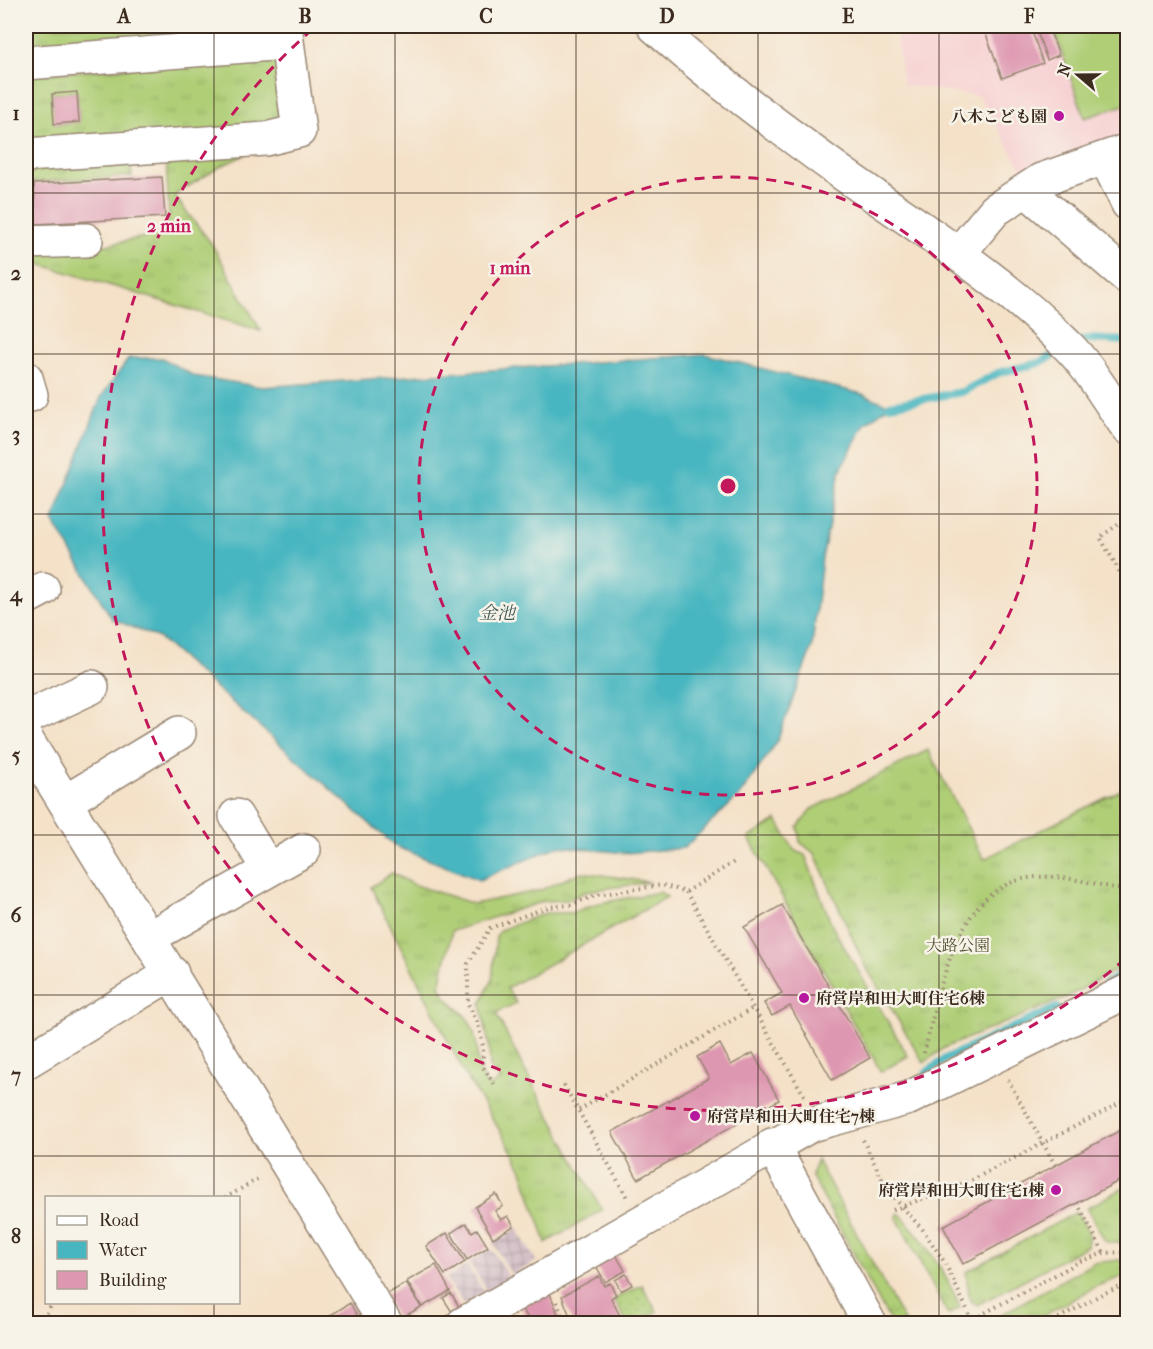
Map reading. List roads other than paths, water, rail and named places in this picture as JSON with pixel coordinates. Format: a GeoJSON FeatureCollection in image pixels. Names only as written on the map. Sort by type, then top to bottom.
{"type":"FeatureCollection","features":[{"type":"Feature","properties":{"kind":"street"},"geometry":{"type":"LineString","coordinates":[[654,26],[693,61],[839,171],[959,253],[1068,345],[1128,428]]}},
{"type":"Feature","properties":{"kind":"street"},"geometry":{"type":"LineString","coordinates":[[26,63],[285,34],[299,131],[266,139],[26,155]]}},
{"type":"Feature","properties":{"kind":"street"},"geometry":{"type":"LineString","coordinates":[[959,253],[995,210],[1041,180],[1117,154],[1128,204]]}},
{"type":"Feature","properties":{"kind":"street"},"geometry":{"type":"LineString","coordinates":[[1026,190],[1128,278]]}},
{"type":"Feature","properties":{"kind":"street"},"geometry":{"type":"LineString","coordinates":[[26,242],[86,240]]}},
{"type":"Feature","properties":{"kind":"street"},"geometry":{"type":"LineString","coordinates":[[26,718],[51,692],[92,687]]}},
{"type":"Feature","properties":{"kind":"street"},"geometry":{"type":"LineString","coordinates":[[26,739],[386,1323]]}},
{"type":"Feature","properties":{"kind":"street"},"geometry":{"type":"LineString","coordinates":[[64,802],[169,750]]}},
{"type":"Feature","properties":{"kind":"street"},"geometry":{"type":"LineString","coordinates":[[236,816],[268,869]]}},
{"type":"Feature","properties":{"kind":"street"},"geometry":{"type":"LineString","coordinates":[[150,938],[304,850]]}},
{"type":"Feature","properties":{"kind":"street"},"geometry":{"type":"LineString","coordinates":[[26,1062],[172,973]]}},
{"type":"Feature","properties":{"kind":"street"},"geometry":{"type":"LineString","coordinates":[[463,1323],[640,1220],[811,1125],[909,1098],[1128,991]]}},
{"type":"Feature","properties":{"kind":"street"},"geometry":{"type":"LineString","coordinates":[[772,1145],[870,1323]]}},
{"type":"Feature","properties":{"kind":"water","name":"金池"},"geometry":{"type":"Polygon","coordinates":[[[705,354],[862,394],[890,405],[865,424],[840,471],[822,558],[812,647],[777,742],[740,795],[684,848],[626,853],[558,846],[479,880],[395,846],[159,638],[112,619],[53,521],[101,397],[129,358],[162,358],[194,376],[262,387],[705,354]]]}},
{"type":"Feature","properties":{"kind":"waterway"},"geometry":{"type":"LineString","coordinates":[[1078,341],[1087,339],[1128,341]]}},
{"type":"Feature","properties":{"kind":"waterway"},"geometry":{"type":"LineString","coordinates":[[890,405],[962,392],[998,373],[1039,363],[1057,353]]}},
{"type":"Feature","properties":{"kind":"waterway"},"geometry":{"type":"LineString","coordinates":[[1106,984],[1128,971]]}},
{"type":"Feature","properties":{"kind":"waterway"},"geometry":{"type":"LineString","coordinates":[[926,1073],[945,1059],[1057,1008]]}},
{"type":"Feature","properties":{"kind":"place","name":"八木こども園"},"geometry":{"type":"Point","coordinates":[1059,116]}},
{"type":"Feature","properties":{"kind":"place","name":"府営岸和田大町住宅6棟"},"geometry":{"type":"Point","coordinates":[804,998]}},
{"type":"Feature","properties":{"kind":"place","name":"府営岸和田大町住宅7棟"},"geometry":{"type":"Point","coordinates":[695,1116]}},
{"type":"Feature","properties":{"kind":"place","name":"府営岸和田大町住宅1棟"},"geometry":{"type":"Point","coordinates":[1056,1190]}},
{"type":"Feature","properties":{"kind":"park label","name":"大路公園"},"geometry":{"type":"Point","coordinates":[958,945]}}]}
